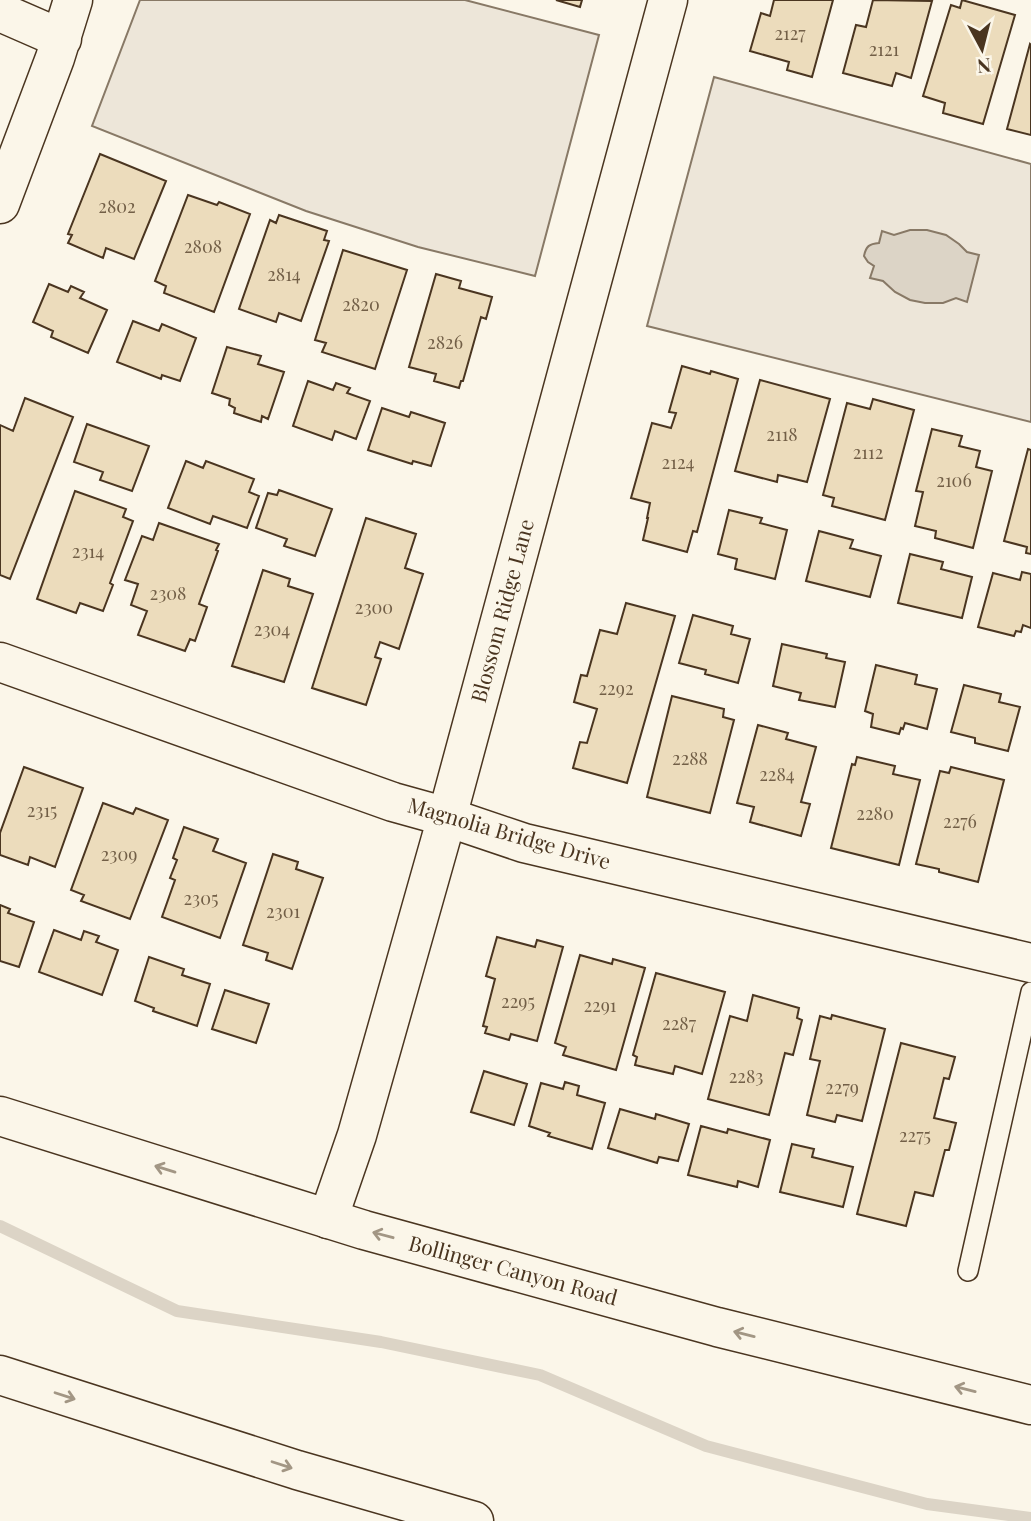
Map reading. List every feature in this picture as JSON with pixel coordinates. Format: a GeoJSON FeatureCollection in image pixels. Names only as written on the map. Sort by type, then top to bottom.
{"type":"FeatureCollection","features":[{"type":"Feature","properties":{"kind":"street"},"geometry":{"type":"LineString","coordinates":[[0,204],[62,40],[73,0]]}},
{"type":"Feature","properties":{"kind":"street","name":"Blossom Ridge Lane"},"geometry":{"type":"LineString","coordinates":[[328,1219],[357,1135],[447,817],[668,0]]}},
{"type":"Feature","properties":{"kind":"street"},"geometry":{"type":"LineString","coordinates":[[0,12],[62,40]]}},
{"type":"Feature","properties":{"kind":"street","name":"Magnolia Bridge Drive"},"geometry":{"type":"LineString","coordinates":[[0,662],[393,802],[524,843],[1031,962]]}},
{"type":"Feature","properties":{"kind":"street","name":"Bollinger Canyon Road"},"geometry":{"type":"LineString","coordinates":[[0,1116],[364,1230],[718,1327],[1031,1405]]}},
{"type":"Feature","properties":{"kind":"street"},"geometry":{"type":"LineString","coordinates":[[0,1375],[297,1470],[474,1521]]}},
{"type":"Feature","properties":{"kind":"lane"},"geometry":{"type":"LineString","coordinates":[[968,1271],[1031,992]]}},
{"type":"Feature","properties":{"kind":"shaded area"},"geometry":{"type":"Polygon","coordinates":[[[140,0],[465,0],[599,35],[535,276],[418,247],[306,211],[92,126],[140,0]]]}},
{"type":"Feature","properties":{"kind":"shaded area"},"geometry":{"type":"Polygon","coordinates":[[[714,77],[1031,164],[1031,422],[647,326],[714,77]]]}},
{"type":"Feature","properties":{"kind":"shaded area"},"geometry":{"type":"Polygon","coordinates":[[[910,230],[927,230],[946,235],[967,252],[979,255],[967,302],[956,298],[943,303],[910,300],[883,281],[870,278],[874,266],[864,256],[867,248],[879,243],[882,231],[894,235],[910,230]]]}},
{"type":"Feature","properties":{"kind":"building"},"geometry":{"type":"Polygon","coordinates":[[[556,0],[582,0],[580,7],[556,0]]]}},
{"type":"Feature","properties":{"kind":"building"},"geometry":{"type":"Polygon","coordinates":[[[774,0],[833,0],[812,77],[787,70],[789,62],[750,51],[761,13],[770,16],[774,0]]]}},
{"type":"Feature","properties":{"kind":"building"},"geometry":{"type":"Polygon","coordinates":[[[873,0],[932,1],[911,78],[896,73],[892,86],[843,73],[856,25],[866,27],[873,0]]]}},
{"type":"Feature","properties":{"kind":"building"},"geometry":{"type":"Polygon","coordinates":[[[962,0],[1015,15],[983,124],[943,113],[945,103],[923,96],[951,5],[960,8],[962,0]]]}},
{"type":"Feature","properties":{"kind":"building"},"geometry":{"type":"Polygon","coordinates":[[[1031,45],[1031,135],[1007,129],[1031,45]]]}},
{"type":"Feature","properties":{"kind":"building"},"geometry":{"type":"Polygon","coordinates":[[[100,154],[166,181],[134,259],[106,248],[103,258],[68,243],[72,235],[68,234],[100,154]]]}},
{"type":"Feature","properties":{"kind":"building"},"geometry":{"type":"Polygon","coordinates":[[[188,195],[217,205],[219,202],[250,214],[214,312],[164,293],[166,286],[155,281],[188,195]]]}},
{"type":"Feature","properties":{"kind":"building"},"geometry":{"type":"Polygon","coordinates":[[[279,215],[327,231],[324,240],[329,241],[301,321],[279,313],[276,322],[239,309],[270,220],[276,223],[279,215]]]}},
{"type":"Feature","properties":{"kind":"building"},"geometry":{"type":"Polygon","coordinates":[[[343,250],[407,270],[375,369],[322,352],[326,343],[315,340],[343,250]]]}},
{"type":"Feature","properties":{"kind":"building"},"geometry":{"type":"Polygon","coordinates":[[[436,274],[461,281],[459,288],[492,297],[486,319],[481,317],[459,388],[434,381],[436,374],[409,367],[436,274]]]}},
{"type":"Feature","properties":{"kind":"building"},"geometry":{"type":"Polygon","coordinates":[[[49,284],[68,292],[71,286],[84,292],[80,298],[107,310],[88,353],[51,337],[53,331],[33,322],[49,284]]]}},
{"type":"Feature","properties":{"kind":"building"},"geometry":{"type":"Polygon","coordinates":[[[133,321],[159,331],[162,324],[196,338],[180,381],[162,375],[161,379],[117,362],[133,321]]]}},
{"type":"Feature","properties":{"kind":"building"},"geometry":{"type":"Polygon","coordinates":[[[227,347],[261,356],[258,364],[284,372],[268,419],[262,416],[261,422],[234,413],[235,408],[229,405],[230,399],[212,393],[227,347]]]}},
{"type":"Feature","properties":{"kind":"building"},"geometry":{"type":"Polygon","coordinates":[[[682,366],[738,379],[697,532],[693,531],[687,552],[643,540],[650,503],[631,498],[652,423],[671,428],[676,413],[669,412],[682,366]]]}},
{"type":"Feature","properties":{"kind":"building"},"geometry":{"type":"Polygon","coordinates":[[[760,380],[830,399],[807,482],[778,475],[777,482],[735,471],[760,380]]]}},
{"type":"Feature","properties":{"kind":"building"},"geometry":{"type":"Polygon","coordinates":[[[308,381],[333,390],[336,383],[350,388],[347,393],[370,401],[356,439],[335,431],[332,440],[293,426],[308,381]]]}},
{"type":"Feature","properties":{"kind":"building"},"geometry":{"type":"Polygon","coordinates":[[[25,398],[73,417],[10,579],[0,575],[0,425],[13,431],[25,398]]]}},
{"type":"Feature","properties":{"kind":"building"},"geometry":{"type":"Polygon","coordinates":[[[873,399],[914,410],[885,520],[832,506],[834,498],[823,495],[847,403],[870,409],[873,399]]]}},
{"type":"Feature","properties":{"kind":"building"},"geometry":{"type":"Polygon","coordinates":[[[382,408],[409,417],[411,412],[445,423],[431,466],[413,461],[412,464],[368,450],[382,408]]]}},
{"type":"Feature","properties":{"kind":"building"},"geometry":{"type":"Polygon","coordinates":[[[87,424],[149,446],[132,491],[100,480],[103,472],[74,462],[87,424]]]}},
{"type":"Feature","properties":{"kind":"building"},"geometry":{"type":"Polygon","coordinates":[[[932,429],[962,436],[959,446],[980,451],[976,467],[992,471],[973,548],[935,538],[936,531],[915,526],[923,492],[916,491],[932,429]]]}},
{"type":"Feature","properties":{"kind":"building"},"geometry":{"type":"Polygon","coordinates":[[[1028,449],[1031,450],[1031,554],[1026,553],[1027,547],[1004,541],[1028,449]]]}},
{"type":"Feature","properties":{"kind":"building"},"geometry":{"type":"Polygon","coordinates":[[[186,461],[203,468],[206,461],[254,479],[249,492],[259,496],[247,528],[213,516],[210,524],[168,508],[186,461]]]}},
{"type":"Feature","properties":{"kind":"building"},"geometry":{"type":"Polygon","coordinates":[[[279,490],[332,509],[315,556],[284,546],[287,539],[256,528],[268,493],[277,495],[279,490]]]}},
{"type":"Feature","properties":{"kind":"building"},"geometry":{"type":"Polygon","coordinates":[[[75,491],[126,509],[123,517],[133,521],[110,583],[113,585],[103,611],[80,603],[76,613],[37,599],[75,491]]]}},
{"type":"Feature","properties":{"kind":"building"},"geometry":{"type":"Polygon","coordinates":[[[729,510],[762,518],[760,523],[787,530],[775,579],[735,569],[737,559],[718,554],[729,510]]]}},
{"type":"Feature","properties":{"kind":"building"},"geometry":{"type":"Polygon","coordinates":[[[366,518],[416,534],[405,568],[423,574],[399,649],[380,642],[375,657],[381,659],[366,705],[312,688],[366,518]]]}},
{"type":"Feature","properties":{"kind":"building"},"geometry":{"type":"Polygon","coordinates":[[[159,523],[219,544],[199,604],[207,607],[195,641],[190,639],[185,651],[138,635],[147,611],[131,605],[138,584],[125,580],[142,536],[153,540],[159,523]]]}},
{"type":"Feature","properties":{"kind":"building"},"geometry":{"type":"Polygon","coordinates":[[[819,531],[853,540],[850,548],[881,556],[870,597],[806,581],[819,531]]]}},
{"type":"Feature","properties":{"kind":"building"},"geometry":{"type":"Polygon","coordinates":[[[910,554],[943,562],[941,569],[972,577],[962,618],[898,603],[910,554]]]}},
{"type":"Feature","properties":{"kind":"building"},"geometry":{"type":"Polygon","coordinates":[[[263,570],[290,579],[288,586],[313,594],[284,682],[232,666],[263,570]]]}},
{"type":"Feature","properties":{"kind":"building"},"geometry":{"type":"Polygon","coordinates":[[[1022,572],[1031,574],[1031,628],[1023,625],[1021,632],[1016,631],[1014,636],[978,627],[993,573],[1020,580],[1022,572]]]}},
{"type":"Feature","properties":{"kind":"building"},"geometry":{"type":"Polygon","coordinates":[[[626,603],[675,616],[627,783],[573,768],[580,742],[587,743],[597,709],[574,702],[581,675],[587,676],[600,630],[617,634],[626,603]]]}},
{"type":"Feature","properties":{"kind":"building"},"geometry":{"type":"Polygon","coordinates":[[[693,615],[733,626],[731,634],[750,639],[738,683],[679,663],[693,615]]]}},
{"type":"Feature","properties":{"kind":"building"},"geometry":{"type":"Polygon","coordinates":[[[782,644],[827,654],[826,658],[845,662],[835,707],[799,700],[801,693],[773,686],[782,644]]]}},
{"type":"Feature","properties":{"kind":"building"},"geometry":{"type":"Polygon","coordinates":[[[876,665],[917,675],[915,684],[937,689],[927,729],[905,723],[899,734],[871,727],[873,714],[865,711],[876,665]]]}},
{"type":"Feature","properties":{"kind":"building"},"geometry":{"type":"Polygon","coordinates":[[[964,685],[1001,694],[999,702],[1020,707],[1008,751],[975,743],[975,738],[951,732],[964,685]]]}},
{"type":"Feature","properties":{"kind":"building"},"geometry":{"type":"Polygon","coordinates":[[[672,696],[724,709],[723,717],[734,720],[710,813],[647,797],[672,696]]]}},
{"type":"Feature","properties":{"kind":"building"},"geometry":{"type":"Polygon","coordinates":[[[758,725],[788,733],[786,739],[816,747],[801,802],[810,804],[801,836],[750,822],[754,807],[737,803],[758,725]]]}},
{"type":"Feature","properties":{"kind":"building"},"geometry":{"type":"Polygon","coordinates":[[[857,757],[895,766],[893,774],[920,780],[899,865],[831,848],[852,764],[855,765],[857,757]]]}},
{"type":"Feature","properties":{"kind":"building"},"geometry":{"type":"Polygon","coordinates":[[[24,767],[83,788],[55,867],[30,857],[28,865],[0,855],[0,833],[24,767]]]}},
{"type":"Feature","properties":{"kind":"building"},"geometry":{"type":"Polygon","coordinates":[[[951,767],[1004,780],[978,882],[916,864],[940,771],[949,773],[951,767]]]}},
{"type":"Feature","properties":{"kind":"building"},"geometry":{"type":"Polygon","coordinates":[[[103,803],[133,814],[136,808],[168,820],[130,919],[81,901],[84,895],[71,890],[103,803]]]}},
{"type":"Feature","properties":{"kind":"building"},"geometry":{"type":"Polygon","coordinates":[[[184,827],[218,839],[213,851],[246,863],[220,938],[162,917],[175,880],[170,878],[177,860],[173,858],[184,827]]]}},
{"type":"Feature","properties":{"kind":"building"},"geometry":{"type":"Polygon","coordinates":[[[273,854],[298,862],[296,869],[323,878],[292,969],[266,960],[268,953],[243,945],[273,854]]]}},
{"type":"Feature","properties":{"kind":"building"},"geometry":{"type":"Polygon","coordinates":[[[0,905],[10,909],[8,913],[34,922],[19,967],[0,961],[0,905]]]}},
{"type":"Feature","properties":{"kind":"building"},"geometry":{"type":"Polygon","coordinates":[[[54,930],[81,940],[84,931],[99,936],[96,942],[118,950],[102,995],[39,972],[54,930]]]}},
{"type":"Feature","properties":{"kind":"building"},"geometry":{"type":"Polygon","coordinates":[[[497,937],[535,947],[537,940],[563,947],[537,1041],[511,1034],[509,1040],[485,1033],[487,1027],[483,1026],[495,979],[486,976],[497,937]]]}},
{"type":"Feature","properties":{"kind":"building"},"geometry":{"type":"Polygon","coordinates":[[[580,955],[612,964],[613,959],[645,968],[616,1070],[563,1055],[566,1047],[555,1043],[580,955]]]}},
{"type":"Feature","properties":{"kind":"building"},"geometry":{"type":"Polygon","coordinates":[[[149,957],[184,969],[182,975],[210,984],[197,1026],[153,1011],[154,1008],[135,1001],[149,957]]]}},
{"type":"Feature","properties":{"kind":"building"},"geometry":{"type":"Polygon","coordinates":[[[656,973],[725,992],[702,1074],[675,1066],[673,1074],[635,1065],[637,1057],[633,1055],[656,973]]]}},
{"type":"Feature","properties":{"kind":"building"},"geometry":{"type":"Polygon","coordinates":[[[225,990],[269,1004],[256,1043],[212,1029],[225,990]]]}},
{"type":"Feature","properties":{"kind":"building"},"geometry":{"type":"Polygon","coordinates":[[[753,995],[799,1008],[797,1018],[802,1020],[793,1055],[785,1053],[769,1115],[708,1099],[730,1016],[747,1021],[753,995]]]}},
{"type":"Feature","properties":{"kind":"building"},"geometry":{"type":"Polygon","coordinates":[[[832,1015],[885,1029],[862,1121],[837,1115],[835,1122],[807,1115],[820,1061],[810,1059],[820,1016],[831,1019],[832,1015]]]}},
{"type":"Feature","properties":{"kind":"building"},"geometry":{"type":"Polygon","coordinates":[[[901,1043],[955,1057],[949,1079],[944,1078],[934,1118],[956,1123],[949,1150],[945,1150],[933,1196],[915,1192],[906,1226],[857,1214],[901,1043]]]}},
{"type":"Feature","properties":{"kind":"building"},"geometry":{"type":"Polygon","coordinates":[[[484,1071],[527,1084],[514,1125],[471,1112],[484,1071]]]}},
{"type":"Feature","properties":{"kind":"building"},"geometry":{"type":"Polygon","coordinates":[[[565,1082],[579,1086],[577,1095],[605,1103],[592,1149],[548,1136],[550,1133],[529,1126],[541,1083],[563,1089],[565,1082]]]}},
{"type":"Feature","properties":{"kind":"building"},"geometry":{"type":"Polygon","coordinates":[[[620,1109],[655,1119],[656,1114],[689,1124],[678,1161],[659,1157],[657,1163],[608,1148],[620,1109]]]}},
{"type":"Feature","properties":{"kind":"building"},"geometry":{"type":"Polygon","coordinates":[[[701,1126],[727,1133],[728,1129],[770,1140],[758,1187],[738,1181],[737,1187],[688,1175],[701,1126]]]}},
{"type":"Feature","properties":{"kind":"building"},"geometry":{"type":"Polygon","coordinates":[[[792,1144],[814,1149],[812,1157],[853,1167],[843,1207],[780,1192],[792,1144]]]}},
{"type":"Feature","properties":{"kind":"waterway"},"geometry":{"type":"LineString","coordinates":[[0,1226],[177,1311],[381,1342],[540,1375],[706,1446],[927,1504],[1031,1518]]}}]}
